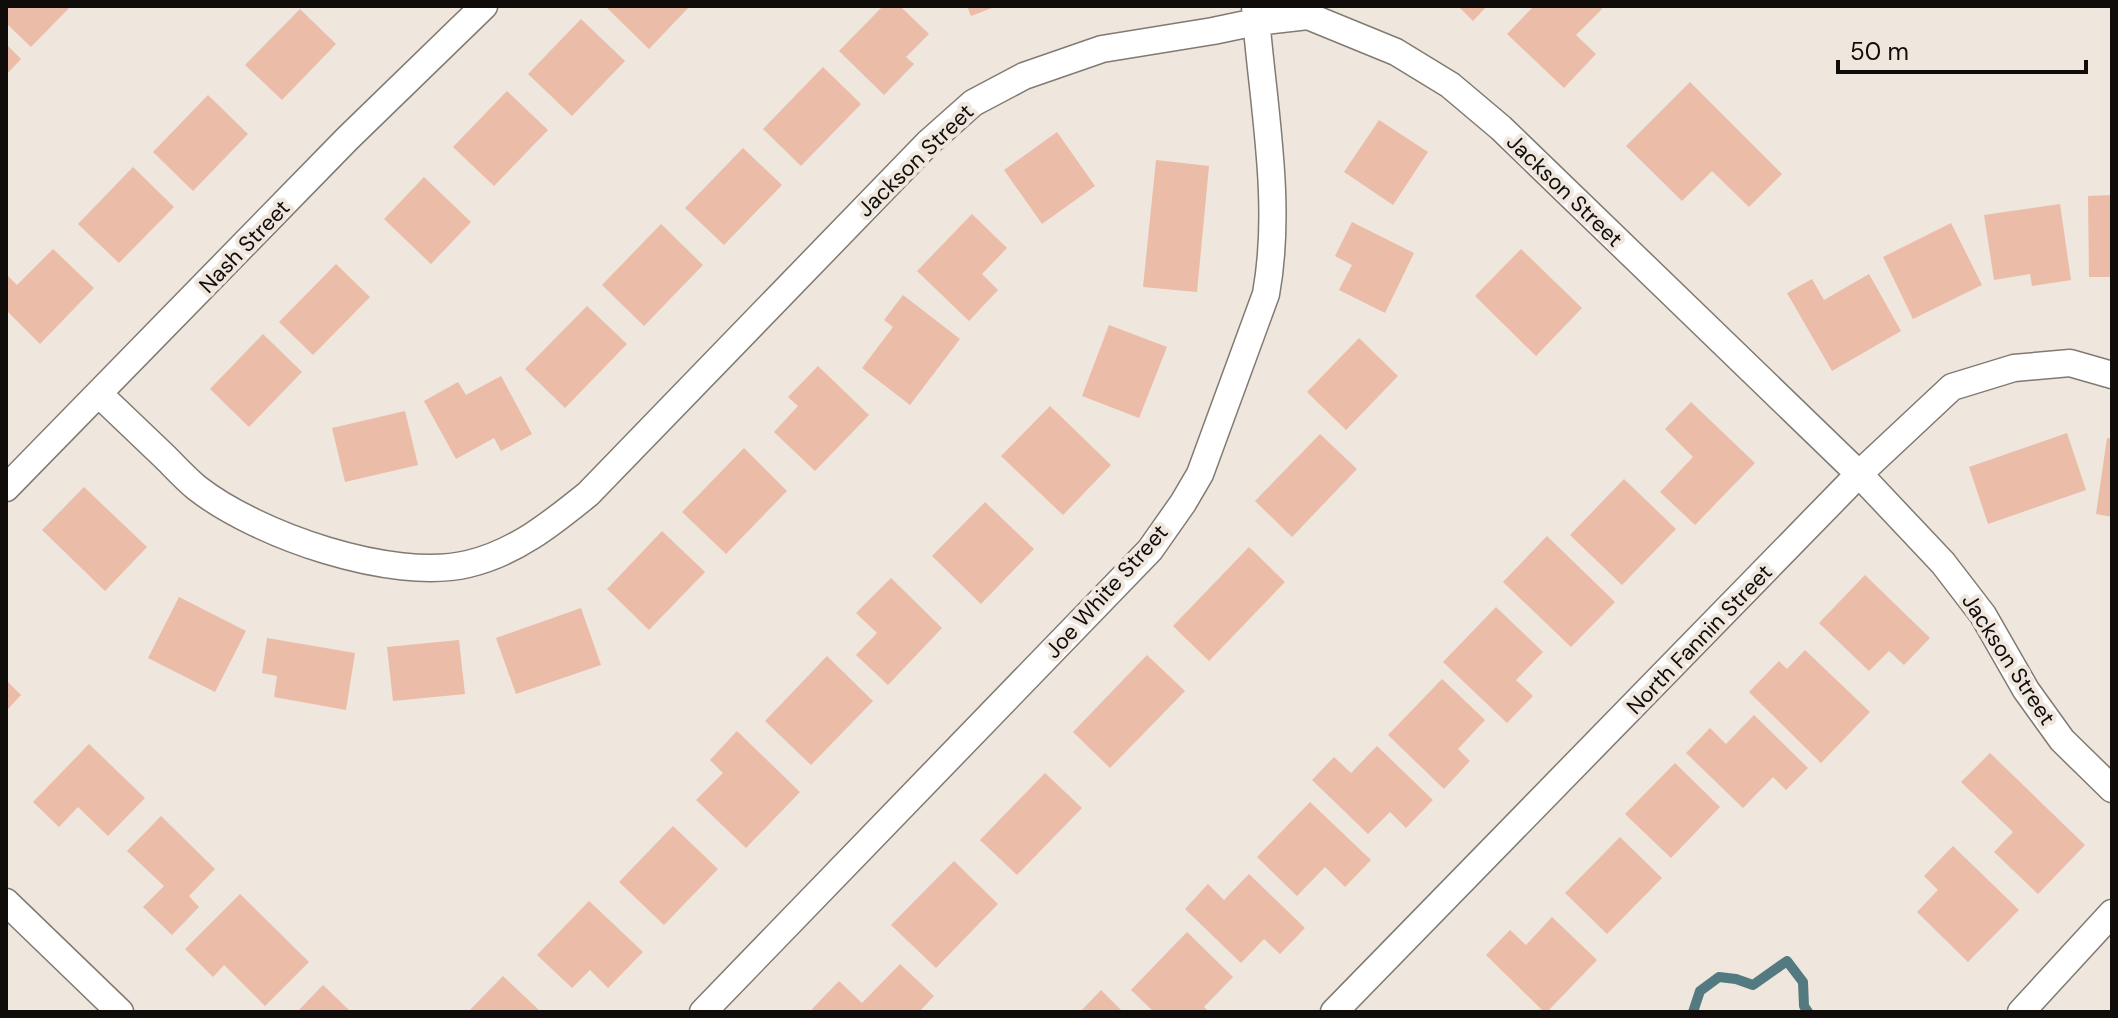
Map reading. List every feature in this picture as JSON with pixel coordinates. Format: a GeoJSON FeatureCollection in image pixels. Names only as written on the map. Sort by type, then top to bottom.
{"type":"FeatureCollection","features":[{"type":"Feature","properties":{"kind":"street","name":"Nash Street"},"geometry":{"type":"LineString","coordinates":[[6,488],[348,138],[484,6]]}},
{"type":"Feature","properties":{"kind":"street","name":"Jackson Street"},"geometry":{"type":"LineString","coordinates":[[100,395],[196,487],[263,527],[364,560],[430,568],[466,565],[532,538],[588,494],[918,153],[973,103],[1024,76],[1102,49],[1213,31],[1256,14],[1308,16],[1396,52],[1450,85],[1501,128],[1859,474],[1943,563],[1983,615],[2026,690],[2062,740],[2112,789]]}},
{"type":"Feature","properties":{"kind":"street","name":"Joe White Street"},"geometry":{"type":"LineString","coordinates":[[703,1012],[1150,550],[1200,474],[1266,294],[1271,267],[1272,188],[1256,14]]}},
{"type":"Feature","properties":{"kind":"street","name":"North Fannin Street"},"geometry":{"type":"LineString","coordinates":[[1334,1012],[1859,474],[1952,387],[2014,368],[2070,363],[2112,375]]}},
{"type":"Feature","properties":{"kind":"street"},"geometry":{"type":"LineString","coordinates":[[6,902],[120,1012]]}},
{"type":"Feature","properties":{"kind":"street"},"geometry":{"type":"LineString","coordinates":[[2021,1012],[2112,913]]}},
{"type":"Feature","properties":{"kind":"building"},"geometry":{"type":"Polygon","coordinates":[[[6,6],[71,6],[31,47],[6,23],[6,6]]]}},
{"type":"Feature","properties":{"kind":"building"},"geometry":{"type":"Polygon","coordinates":[[[605,6],[690,6],[649,49],[605,6]]]}},
{"type":"Feature","properties":{"kind":"building"},"geometry":{"type":"Polygon","coordinates":[[[883,6],[900,6],[929,34],[906,57],[914,64],[884,95],[839,51],[883,6]]]}},
{"type":"Feature","properties":{"kind":"building"},"geometry":{"type":"Polygon","coordinates":[[[967,6],[997,6],[971,16],[967,6]]]}},
{"type":"Feature","properties":{"kind":"building"},"geometry":{"type":"Polygon","coordinates":[[[1458,6],[1487,6],[1473,21],[1458,6]]]}},
{"type":"Feature","properties":{"kind":"building"},"geometry":{"type":"Polygon","coordinates":[[[1534,6],[1600,6],[1602,9],[1576,35],[1596,54],[1564,88],[1507,34],[1534,6]]]}},
{"type":"Feature","properties":{"kind":"building"},"geometry":{"type":"Polygon","coordinates":[[[300,9],[336,44],[282,100],[245,65],[300,9]]]}},
{"type":"Feature","properties":{"kind":"building"},"geometry":{"type":"Polygon","coordinates":[[[581,19],[625,61],[572,116],[528,74],[581,19]]]}},
{"type":"Feature","properties":{"kind":"building"},"geometry":{"type":"Polygon","coordinates":[[[6,44],[21,59],[6,75],[6,44]]]}},
{"type":"Feature","properties":{"kind":"building"},"geometry":{"type":"Polygon","coordinates":[[[823,67],[861,104],[801,166],[763,129],[823,67]]]}},
{"type":"Feature","properties":{"kind":"building"},"geometry":{"type":"Polygon","coordinates":[[[1690,82],[1782,174],[1749,207],[1712,171],[1682,201],[1626,146],[1690,82]]]}},
{"type":"Feature","properties":{"kind":"building"},"geometry":{"type":"Polygon","coordinates":[[[507,91],[548,130],[494,186],[453,147],[507,91]]]}},
{"type":"Feature","properties":{"kind":"building"},"geometry":{"type":"Polygon","coordinates":[[[208,95],[248,134],[193,191],[153,152],[208,95]]]}},
{"type":"Feature","properties":{"kind":"building"},"geometry":{"type":"Polygon","coordinates":[[[1379,120],[1428,152],[1393,205],[1344,172],[1379,120]]]}},
{"type":"Feature","properties":{"kind":"building"},"geometry":{"type":"Polygon","coordinates":[[[1057,132],[1095,186],[1042,224],[1004,170],[1057,132]]]}},
{"type":"Feature","properties":{"kind":"building"},"geometry":{"type":"Polygon","coordinates":[[[743,148],[782,185],[724,245],[685,208],[743,148]]]}},
{"type":"Feature","properties":{"kind":"building"},"geometry":{"type":"Polygon","coordinates":[[[1156,160],[1209,166],[1197,292],[1143,287],[1156,160]]]}},
{"type":"Feature","properties":{"kind":"building"},"geometry":{"type":"Polygon","coordinates":[[[133,167],[174,207],[119,263],[78,224],[133,167]]]}},
{"type":"Feature","properties":{"kind":"building"},"geometry":{"type":"Polygon","coordinates":[[[424,177],[471,222],[431,264],[384,219],[424,177]]]}},
{"type":"Feature","properties":{"kind":"building"},"geometry":{"type":"Polygon","coordinates":[[[2112,195],[2112,277],[2089,277],[2088,196],[2112,195]]]}},
{"type":"Feature","properties":{"kind":"building"},"geometry":{"type":"Polygon","coordinates":[[[2060,204],[2071,280],[2032,286],[2030,274],[1994,280],[1984,215],[2060,204]]]}},
{"type":"Feature","properties":{"kind":"building"},"geometry":{"type":"Polygon","coordinates":[[[972,214],[1007,248],[982,274],[998,290],[969,321],[917,271],[972,214]]]}},
{"type":"Feature","properties":{"kind":"building"},"geometry":{"type":"Polygon","coordinates":[[[1352,222],[1414,253],[1385,313],[1339,290],[1352,265],[1335,256],[1352,222]]]}},
{"type":"Feature","properties":{"kind":"building"},"geometry":{"type":"Polygon","coordinates":[[[1951,223],[1982,285],[1913,319],[1883,257],[1951,223]]]}},
{"type":"Feature","properties":{"kind":"building"},"geometry":{"type":"Polygon","coordinates":[[[661,224],[703,265],[644,326],[602,285],[661,224]]]}},
{"type":"Feature","properties":{"kind":"building"},"geometry":{"type":"Polygon","coordinates":[[[53,249],[94,288],[40,344],[6,310],[6,274],[17,285],[53,249]]]}},
{"type":"Feature","properties":{"kind":"building"},"geometry":{"type":"Polygon","coordinates":[[[1521,249],[1582,308],[1536,356],[1475,296],[1521,249]]]}},
{"type":"Feature","properties":{"kind":"building"},"geometry":{"type":"Polygon","coordinates":[[[336,264],[370,297],[313,355],[279,322],[336,264]]]}},
{"type":"Feature","properties":{"kind":"building"},"geometry":{"type":"Polygon","coordinates":[[[1869,274],[1901,331],[1832,371],[1787,293],[1812,279],[1824,300],[1869,274]]]}},
{"type":"Feature","properties":{"kind":"building"},"geometry":{"type":"Polygon","coordinates":[[[903,295],[960,339],[910,405],[862,368],[893,327],[884,320],[903,295]]]}},
{"type":"Feature","properties":{"kind":"building"},"geometry":{"type":"Polygon","coordinates":[[[587,306],[627,344],[565,408],[525,369],[587,306]]]}},
{"type":"Feature","properties":{"kind":"building"},"geometry":{"type":"Polygon","coordinates":[[[1109,325],[1167,347],[1139,418],[1082,396],[1109,325]]]}},
{"type":"Feature","properties":{"kind":"building"},"geometry":{"type":"Polygon","coordinates":[[[263,334],[302,372],[249,427],[210,389],[263,334]]]}},
{"type":"Feature","properties":{"kind":"building"},"geometry":{"type":"Polygon","coordinates":[[[1359,338],[1398,376],[1346,430],[1307,392],[1359,338]]]}},
{"type":"Feature","properties":{"kind":"building"},"geometry":{"type":"Polygon","coordinates":[[[818,366],[869,415],[815,471],[774,432],[798,406],[788,397],[818,366]]]}},
{"type":"Feature","properties":{"kind":"building"},"geometry":{"type":"Polygon","coordinates":[[[501,376],[532,434],[501,451],[494,438],[456,459],[424,401],[458,382],[466,395],[501,376]]]}},
{"type":"Feature","properties":{"kind":"building"},"geometry":{"type":"Polygon","coordinates":[[[1691,402],[1755,463],[1695,525],[1660,492],[1693,457],[1665,429],[1691,402]]]}},
{"type":"Feature","properties":{"kind":"building"},"geometry":{"type":"Polygon","coordinates":[[[1050,406],[1111,465],[1063,515],[1001,456],[1050,406]]]}},
{"type":"Feature","properties":{"kind":"building"},"geometry":{"type":"Polygon","coordinates":[[[405,411],[418,465],[345,482],[332,428],[405,411]]]}},
{"type":"Feature","properties":{"kind":"building"},"geometry":{"type":"Polygon","coordinates":[[[2067,433],[2086,490],[1988,524],[1969,467],[2067,433]]]}},
{"type":"Feature","properties":{"kind":"building"},"geometry":{"type":"Polygon","coordinates":[[[1320,434],[1357,469],[1292,537],[1255,501],[1320,434]]]}},
{"type":"Feature","properties":{"kind":"building"},"geometry":{"type":"Polygon","coordinates":[[[2107,438],[2112,439],[2112,517],[2096,514],[2107,438]]]}},
{"type":"Feature","properties":{"kind":"building"},"geometry":{"type":"Polygon","coordinates":[[[744,448],[787,491],[726,554],[682,512],[744,448]]]}},
{"type":"Feature","properties":{"kind":"building"},"geometry":{"type":"Polygon","coordinates":[[[1624,479],[1676,529],[1622,585],[1570,535],[1624,479]]]}},
{"type":"Feature","properties":{"kind":"building"},"geometry":{"type":"Polygon","coordinates":[[[84,487],[147,547],[105,591],[42,530],[84,487]]]}},
{"type":"Feature","properties":{"kind":"building"},"geometry":{"type":"Polygon","coordinates":[[[985,502],[1034,549],[981,604],[932,556],[985,502]]]}},
{"type":"Feature","properties":{"kind":"building"},"geometry":{"type":"Polygon","coordinates":[[[662,531],[705,572],[649,630],[607,589],[662,531]]]}},
{"type":"Feature","properties":{"kind":"building"},"geometry":{"type":"Polygon","coordinates":[[[1547,536],[1615,602],[1571,647],[1503,582],[1547,536]]]}},
{"type":"Feature","properties":{"kind":"building"},"geometry":{"type":"Polygon","coordinates":[[[1249,547],[1285,582],[1209,661],[1173,626],[1249,547]]]}},
{"type":"Feature","properties":{"kind":"building"},"geometry":{"type":"Polygon","coordinates":[[[1865,575],[1930,638],[1904,665],[1889,651],[1869,671],[1819,623],[1865,575]]]}},
{"type":"Feature","properties":{"kind":"building"},"geometry":{"type":"Polygon","coordinates":[[[891,578],[942,628],[888,685],[856,655],[877,633],[856,613],[891,578]]]}},
{"type":"Feature","properties":{"kind":"building"},"geometry":{"type":"Polygon","coordinates":[[[179,597],[246,631],[215,692],[148,658],[179,597]]]}},
{"type":"Feature","properties":{"kind":"building"},"geometry":{"type":"Polygon","coordinates":[[[1496,607],[1543,652],[1516,680],[1533,696],[1507,723],[1443,662],[1496,607]]]}},
{"type":"Feature","properties":{"kind":"building"},"geometry":{"type":"Polygon","coordinates":[[[581,608],[601,665],[516,694],[496,638],[581,608]]]}},
{"type":"Feature","properties":{"kind":"building"},"geometry":{"type":"Polygon","coordinates":[[[267,638],[355,653],[346,710],[274,697],[277,676],[262,673],[267,638]]]}},
{"type":"Feature","properties":{"kind":"building"},"geometry":{"type":"Polygon","coordinates":[[[459,640],[465,694],[393,701],[387,647],[459,640]]]}},
{"type":"Feature","properties":{"kind":"building"},"geometry":{"type":"Polygon","coordinates":[[[1805,650],[1870,712],[1821,763],[1749,692],[1779,661],[1787,669],[1805,650]]]}},
{"type":"Feature","properties":{"kind":"building"},"geometry":{"type":"Polygon","coordinates":[[[1147,655],[1185,691],[1110,768],[1073,732],[1147,655]]]}},
{"type":"Feature","properties":{"kind":"building"},"geometry":{"type":"Polygon","coordinates":[[[827,656],[873,701],[811,765],[765,721],[827,656]]]}},
{"type":"Feature","properties":{"kind":"building"},"geometry":{"type":"Polygon","coordinates":[[[1442,679],[1485,720],[1458,749],[1470,761],[1444,789],[1388,735],[1442,679]]]}},
{"type":"Feature","properties":{"kind":"building"},"geometry":{"type":"Polygon","coordinates":[[[6,680],[21,695],[6,711],[6,680]]]}},
{"type":"Feature","properties":{"kind":"building"},"geometry":{"type":"Polygon","coordinates":[[[1754,715],[1808,768],[1786,790],[1773,777],[1743,808],[1686,753],[1710,728],[1726,744],[1754,715]]]}},
{"type":"Feature","properties":{"kind":"building"},"geometry":{"type":"Polygon","coordinates":[[[737,731],[800,792],[746,848],[696,800],[723,773],[710,760],[737,731]]]}},
{"type":"Feature","properties":{"kind":"building"},"geometry":{"type":"Polygon","coordinates":[[[89,744],[145,798],[108,836],[78,807],[59,827],[33,802],[89,744]]]}},
{"type":"Feature","properties":{"kind":"building"},"geometry":{"type":"Polygon","coordinates":[[[1377,746],[1433,800],[1406,828],[1390,812],[1368,834],[1312,780],[1334,757],[1351,773],[1377,746]]]}},
{"type":"Feature","properties":{"kind":"building"},"geometry":{"type":"Polygon","coordinates":[[[1990,753],[2085,845],[2038,894],[1994,852],[2013,832],[1961,782],[1990,753]]]}},
{"type":"Feature","properties":{"kind":"building"},"geometry":{"type":"Polygon","coordinates":[[[1675,763],[1720,807],[1671,858],[1625,814],[1675,763]]]}},
{"type":"Feature","properties":{"kind":"building"},"geometry":{"type":"Polygon","coordinates":[[[1045,773],[1082,808],[1017,875],[980,840],[1045,773]]]}},
{"type":"Feature","properties":{"kind":"building"},"geometry":{"type":"Polygon","coordinates":[[[1310,802],[1371,860],[1345,887],[1325,867],[1297,896],[1257,857],[1310,802]]]}},
{"type":"Feature","properties":{"kind":"building"},"geometry":{"type":"Polygon","coordinates":[[[161,816],[215,869],[189,896],[199,907],[172,935],[143,907],[164,886],[127,851],[161,816]]]}},
{"type":"Feature","properties":{"kind":"building"},"geometry":{"type":"Polygon","coordinates":[[[673,826],[718,869],[664,925],[619,882],[673,826]]]}},
{"type":"Feature","properties":{"kind":"building"},"geometry":{"type":"Polygon","coordinates":[[[1620,837],[1662,878],[1607,934],[1565,893],[1620,837]]]}},
{"type":"Feature","properties":{"kind":"building"},"geometry":{"type":"Polygon","coordinates":[[[1953,846],[2019,910],[1968,962],[1917,912],[1938,890],[1924,876],[1953,846]]]}},
{"type":"Feature","properties":{"kind":"building"},"geometry":{"type":"Polygon","coordinates":[[[954,861],[998,904],[936,968],[891,925],[954,861]]]}},
{"type":"Feature","properties":{"kind":"building"},"geometry":{"type":"Polygon","coordinates":[[[1249,874],[1305,928],[1280,954],[1264,939],[1241,963],[1185,909],[1208,884],[1224,900],[1249,874]]]}},
{"type":"Feature","properties":{"kind":"building"},"geometry":{"type":"Polygon","coordinates":[[[240,894],[309,962],[265,1006],[224,965],[213,977],[185,949],[240,894]]]}},
{"type":"Feature","properties":{"kind":"building"},"geometry":{"type":"Polygon","coordinates":[[[589,901],[643,952],[608,988],[590,970],[572,988],[537,955],[589,901]]]}},
{"type":"Feature","properties":{"kind":"building"},"geometry":{"type":"Polygon","coordinates":[[[1552,917],[1597,960],[1544,1012],[1486,955],[1510,930],[1526,945],[1552,917]]]}},
{"type":"Feature","properties":{"kind":"building"},"geometry":{"type":"Polygon","coordinates":[[[1187,932],[1233,977],[1204,1007],[1209,1012],[1154,1012],[1131,990],[1187,932]]]}},
{"type":"Feature","properties":{"kind":"building"},"geometry":{"type":"Polygon","coordinates":[[[900,964],[934,996],[919,1012],[815,1012],[812,1009],[839,981],[862,1003],[900,964]]]}},
{"type":"Feature","properties":{"kind":"building"},"geometry":{"type":"Polygon","coordinates":[[[503,976],[541,1012],[468,1012],[503,976]]]}},
{"type":"Feature","properties":{"kind":"building"},"geometry":{"type":"Polygon","coordinates":[[[323,985],[351,1012],[297,1012],[323,985]]]}},
{"type":"Feature","properties":{"kind":"building"},"geometry":{"type":"Polygon","coordinates":[[[1101,990],[1123,1012],[1080,1012],[1101,990]]]}},
{"type":"Feature","properties":{"kind":"waterway"},"geometry":{"type":"LineString","coordinates":[[1693,1012],[1700,991],[1719,977],[1753,985],[1787,961],[1803,982],[1804,1006],[1808,1012]]}}]}
